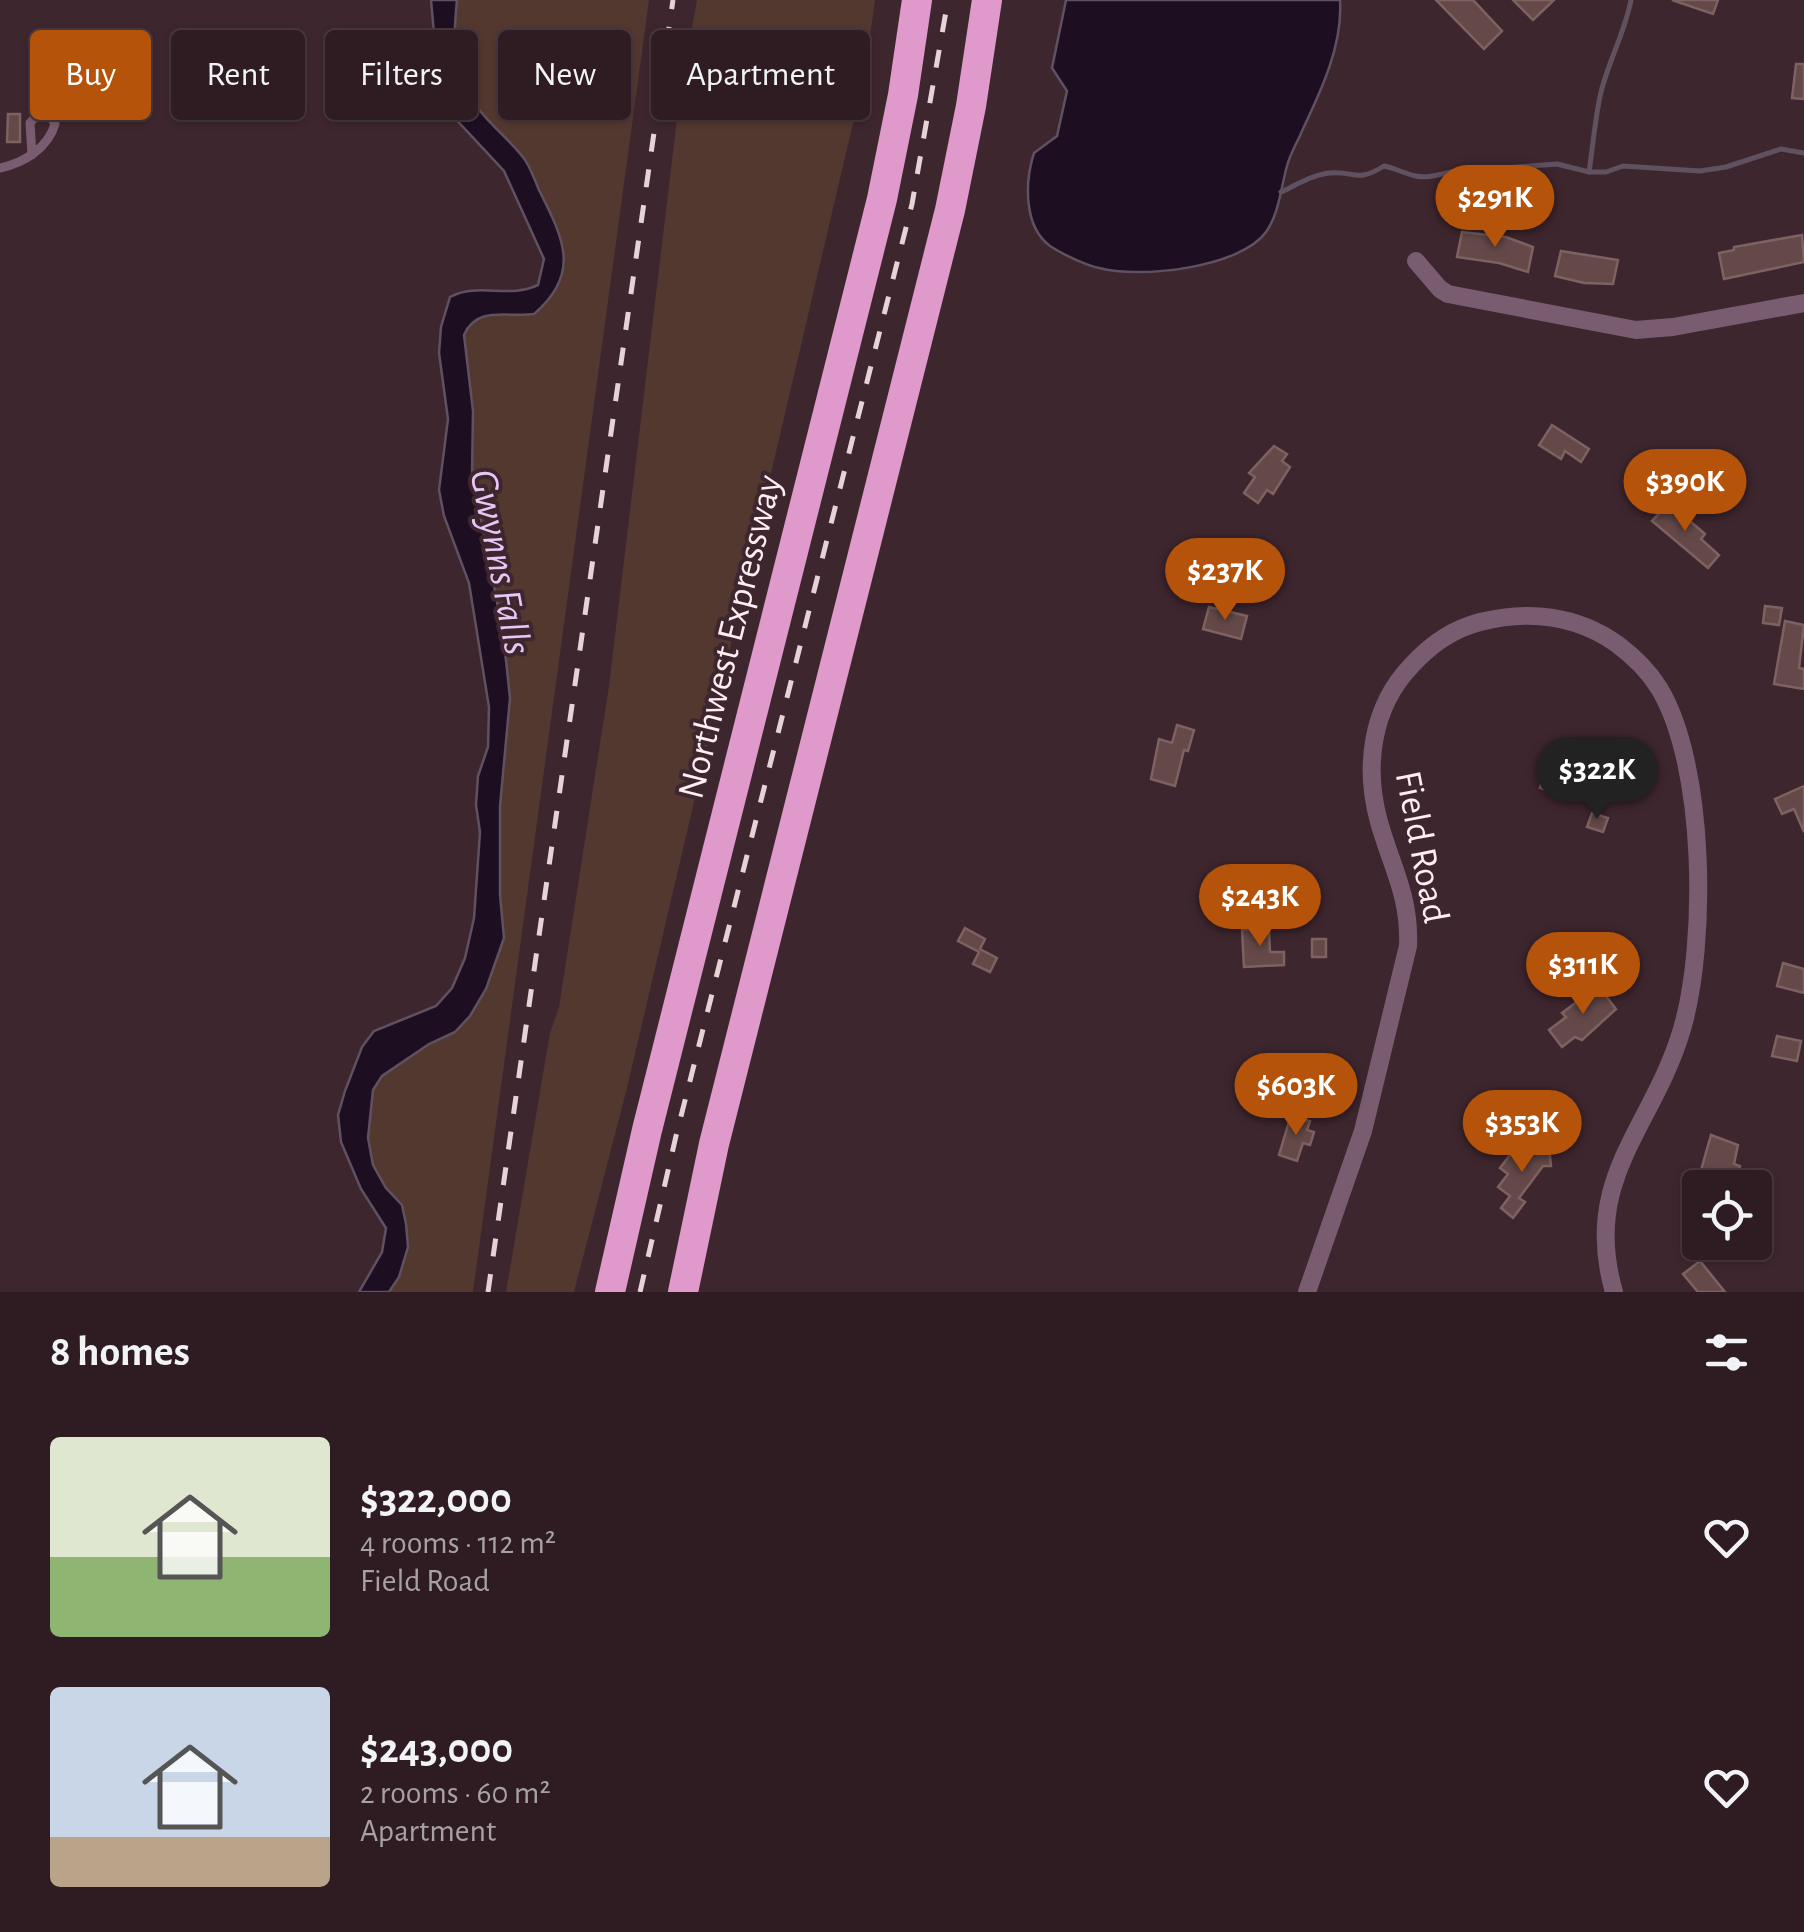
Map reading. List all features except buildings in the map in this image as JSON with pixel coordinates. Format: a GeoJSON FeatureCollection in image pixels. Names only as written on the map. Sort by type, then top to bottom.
{"type":"FeatureCollection","features":[{"type":"Feature","properties":{"kind":"highway","name":"Northwest Expressway"},"geometry":{"type":"LineString","coordinates":[[610,1292],[647,1130],[877,218],[904,95],[917,0]]}},
{"type":"Feature","properties":{"kind":"highway"},"geometry":{"type":"LineString","coordinates":[[683,1292],[719,1125],[950,210],[971,106],[986,0]]}},
{"type":"Feature","properties":{"kind":"street"},"geometry":{"type":"LineString","coordinates":[[1416,261],[1448,294],[1636,330],[1673,328],[1804,302]]}},
{"type":"Feature","properties":{"kind":"street","name":"Field Road"},"geometry":{"type":"LineString","coordinates":[[1307,1292],[1363,1131],[1408,946],[1404,889],[1379,822],[1374,796],[1370,758],[1382,713],[1402,675],[1451,633],[1475,623],[1530,615],[1553,617],[1592,629],[1629,653],[1658,687],[1684,760],[1695,830],[1698,913],[1690,1000],[1669,1068],[1628,1145],[1608,1198],[1604,1245],[1614,1292]]}},
{"type":"Feature","properties":{"kind":"lane"},"geometry":{"type":"LineString","coordinates":[[0,168],[32,155]]}},
{"type":"Feature","properties":{"kind":"shaded area","name":"Gwynns Falls"},"geometry":{"type":"Polygon","coordinates":[[[431,0],[457,0],[455,30],[434,30],[431,0]]]}},
{"type":"Feature","properties":{"kind":"shaded area"},"geometry":{"type":"Polygon","coordinates":[[[457,0],[649,0],[473,1292],[389,1292],[399,1277],[408,1247],[402,1205],[373,1165],[368,1138],[373,1090],[382,1076],[429,1044],[455,1032],[470,1016],[486,989],[504,938],[500,806],[510,698],[503,632],[472,475],[473,411],[464,335],[485,316],[534,314],[549,299],[563,269],[555,223],[527,163],[478,108],[478,30],[455,30],[457,0]]]}},
{"type":"Feature","properties":{"kind":"shaded area"},"geometry":{"type":"Polygon","coordinates":[[[697,0],[875,0],[870,36],[870,30],[692,30],[697,0]]]}},
{"type":"Feature","properties":{"kind":"shaded area"},"geometry":{"type":"Polygon","coordinates":[[[1066,0],[1340,0],[1338,34],[1329,67],[1290,157],[1274,217],[1253,244],[1235,254],[1188,268],[1138,272],[1087,264],[1055,249],[1041,237],[1028,203],[1029,177],[1034,153],[1057,136],[1067,91],[1052,68],[1066,0]]]}},
{"type":"Feature","properties":{"kind":"shaded area","name":"Gwynns Falls"},"geometry":{"type":"Polygon","coordinates":[[[478,107],[514,147],[527,164],[555,224],[564,255],[558,284],[534,314],[485,316],[464,335],[473,411],[472,475],[503,632],[510,698],[500,806],[504,938],[486,989],[470,1016],[455,1032],[429,1044],[382,1076],[373,1090],[368,1138],[373,1165],[402,1205],[408,1247],[399,1277],[389,1292],[359,1292],[382,1252],[386,1228],[361,1189],[341,1142],[338,1115],[345,1091],[362,1047],[374,1031],[436,1006],[452,988],[465,958],[474,918],[480,832],[476,805],[478,776],[488,747],[489,707],[469,583],[444,516],[439,490],[448,419],[439,353],[441,327],[450,297],[471,291],[516,291],[538,285],[544,259],[504,171],[457,120],[478,120],[478,107]]]}},
{"type":"Feature","properties":{"kind":"shaded area"},"geometry":{"type":"Polygon","coordinates":[[[677,120],[854,120],[627,1088],[574,1292],[506,1292],[550,1033],[559,1007],[609,686],[677,120]]]}},
{"type":"Feature","properties":{"kind":"shaded area"},"geometry":{"type":"Polygon","coordinates":[[[1607,767],[1620,772],[1616,790],[1606,799],[1601,797],[1607,767]]]}},
{"type":"Feature","properties":{"kind":"waterway"},"geometry":{"type":"LineString","coordinates":[[1589,172],[1601,92],[1631,0]]}},
{"type":"Feature","properties":{"kind":"waterway"},"geometry":{"type":"LineString","coordinates":[[1281,192],[1323,174],[1361,175],[1384,166],[1422,177],[1466,171],[1473,178],[1493,176],[1503,168],[1557,164],[1589,172],[1623,166],[1700,171],[1781,149],[1804,153]]}},
{"type":"Feature","properties":{"kind":"railway"},"geometry":{"type":"LineString","coordinates":[[488,1292],[673,0]]}},
{"type":"Feature","properties":{"kind":"railway"},"geometry":{"type":"LineString","coordinates":[[640,1292],[912,204],[948,0]]}}]}
